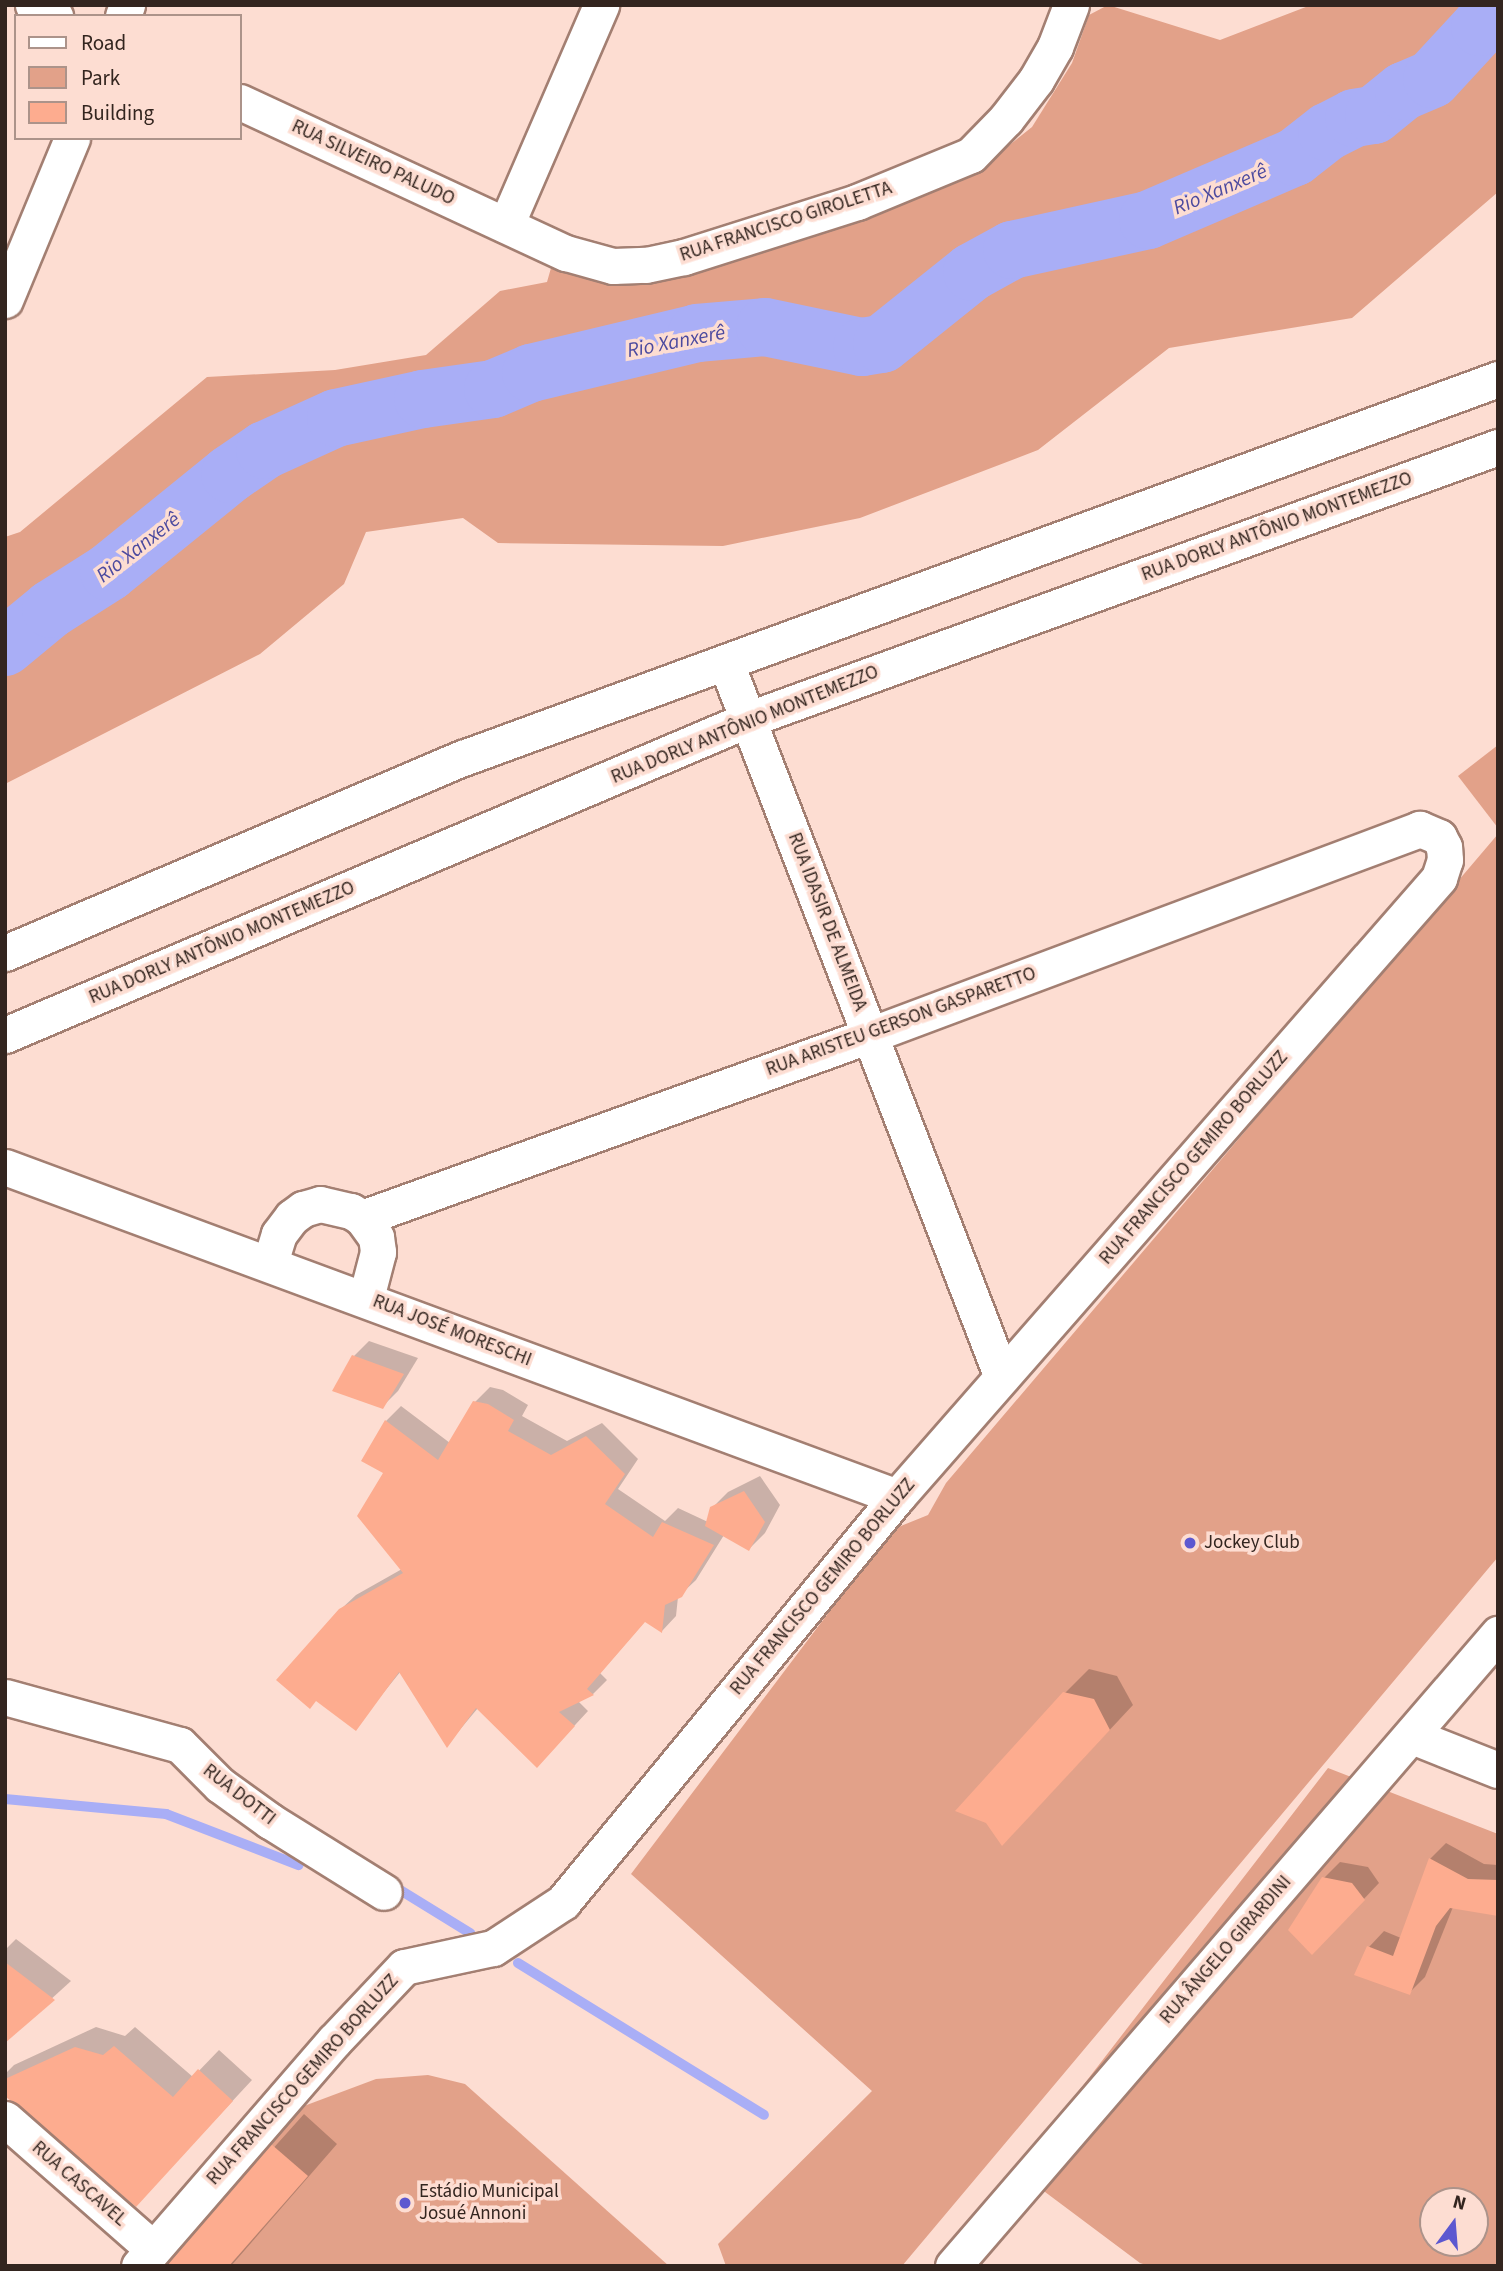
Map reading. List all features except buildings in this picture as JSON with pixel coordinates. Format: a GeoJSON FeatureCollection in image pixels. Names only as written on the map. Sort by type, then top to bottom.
{"type":"FeatureCollection","features":[{"type":"Feature","properties":{"kind":"street"},"geometry":{"type":"LineString","coordinates":[[33,5],[51,14]]}},
{"type":"Feature","properties":{"kind":"street"},"geometry":{"type":"LineString","coordinates":[[506,225],[601,5]]}},
{"type":"Feature","properties":{"kind":"street","name":"RUA FRANCISCO GIROLETTA"},"geometry":{"type":"LineString","coordinates":[[506,225],[566,253],[613,266],[646,265],[684,257],[857,202],[971,155],[1006,119],[1036,80],[1055,47],[1071,5]]}},
{"type":"Feature","properties":{"kind":"street","name":"RUA SILVEIRO PALUDO"},"geometry":{"type":"LineString","coordinates":[[242,103],[506,225]]}},
{"type":"Feature","properties":{"kind":"street"},"geometry":{"type":"LineString","coordinates":[[5,300],[71,140]]}},
{"type":"Feature","properties":{"kind":"street"},"geometry":{"type":"LineString","coordinates":[[5,953],[463,758],[1498,379]]}},
{"type":"Feature","properties":{"kind":"street","name":"RUA DORLY ANTÔNIO MONTEMEZZO"},"geometry":{"type":"LineString","coordinates":[[5,1035],[749,719],[1498,447]]}},
{"type":"Feature","properties":{"kind":"street","name":"RUA IDASIR DE ALMEIDA"},"geometry":{"type":"LineString","coordinates":[[726,663],[1002,1377]]}},
{"type":"Feature","properties":{"kind":"street","name":"RUA ARISTEU GERSON GASPARETTO"},"geometry":{"type":"LineString","coordinates":[[362,1218],[870,1035],[1420,829],[1439,837]]}},
{"type":"Feature","properties":{"kind":"street","name":"RUA FRANCISCO GEMIRO BORLUZZ"},"geometry":{"type":"LineString","coordinates":[[146,2258],[334,2041],[404,1967],[494,1948],[563,1902],[897,1497],[1439,878],[1445,860],[1444,847],[1439,837]]}},
{"type":"Feature","properties":{"kind":"street","name":"RUA JOSÉ MORESCHI"},"geometry":{"type":"LineString","coordinates":[[5,1167],[366,1298],[897,1497]]}},
{"type":"Feature","properties":{"kind":"street"},"geometry":{"type":"LineString","coordinates":[[270,1263],[279,1234],[292,1217],[303,1209],[320,1204],[337,1206],[362,1218],[376,1237],[378,1252],[366,1298]]}},
{"type":"Feature","properties":{"kind":"street","name":"RUA ÂNGELO GIRARDINI"},"geometry":{"type":"LineString","coordinates":[[953,2266],[1498,1634]]}},
{"type":"Feature","properties":{"kind":"street","name":"RUA DOTTI"},"geometry":{"type":"LineString","coordinates":[[5,1697],[180,1745],[220,1785],[260,1814],[384,1892]]}},
{"type":"Feature","properties":{"kind":"street"},"geometry":{"type":"LineString","coordinates":[[1412,1736],[1498,1770]]}},
{"type":"Feature","properties":{"kind":"street","name":"RUA CASCAVEL"},"geometry":{"type":"LineString","coordinates":[[5,2119],[146,2258]]}},
{"type":"Feature","properties":{"kind":"green space"},"geometry":{"type":"Polygon","coordinates":[[[1108,5],[1220,40],[1311,5],[1498,5],[1498,192],[1352,318],[1169,348],[1038,450],[860,518],[723,546],[498,543],[463,518],[366,532],[344,584],[260,654],[5,784],[5,537],[20,532],[207,377],[335,370],[426,355],[500,291],[547,282],[551,268],[617,284],[677,272],[973,174],[1032,127],[1072,63],[1089,15],[1108,5]]]}},
{"type":"Feature","properties":{"kind":"green space"},"geometry":{"type":"Polygon","coordinates":[[[1498,745],[1498,828],[1458,776],[1498,745]]]}},
{"type":"Feature","properties":{"kind":"green space","name":"Jockey Club"},"geometry":{"type":"Polygon","coordinates":[[[1498,834],[1498,1557],[902,2266],[726,2266],[718,2244],[872,2091],[631,1874],[891,1530],[928,1515],[946,1483],[1498,834]]]}},
{"type":"Feature","properties":{"kind":"green space"},"geometry":{"type":"Polygon","coordinates":[[[1328,1768],[1498,1834],[1498,2266],[1149,2266],[1140,2263],[1017,2171],[1328,1768]]]}},
{"type":"Feature","properties":{"kind":"green space","name":"Estádio Municipal Josué Annoni"},"geometry":{"type":"Polygon","coordinates":[[[428,2075],[465,2084],[669,2266],[157,2266],[267,2140],[304,2106],[376,2079],[428,2075]]]}},
{"type":"Feature","properties":{"kind":"waterway","name":"Rio Xanxerê"},"geometry":{"type":"LineString","coordinates":[[5,647],[51,609],[109,572],[230,474],[265,450],[336,418],[423,399],[493,389],[531,373],[697,333],[765,327],[862,347],[882,344],[972,272],[1012,250],[1148,220],[1295,157],[1327,132],[1354,118],[1374,115],[1404,91],[1432,79],[1480,27],[1498,14]]}},
{"type":"Feature","properties":{"kind":"waterway"},"geometry":{"type":"LineString","coordinates":[[5,1799],[166,1814],[298,1865]]}},
{"type":"Feature","properties":{"kind":"waterway"},"geometry":{"type":"LineString","coordinates":[[392,1885],[470,1933]]}},
{"type":"Feature","properties":{"kind":"waterway"},"geometry":{"type":"LineString","coordinates":[[518,1963],[764,2115]]}},
{"type":"Feature","properties":{"kind":"place","name":"Jockey Club"},"geometry":{"type":"Point","coordinates":[1190,1543]}},
{"type":"Feature","properties":{"kind":"place","name":"Estádio Municipal Josué Annoni"},"geometry":{"type":"Point","coordinates":[405,2203]}}]}
